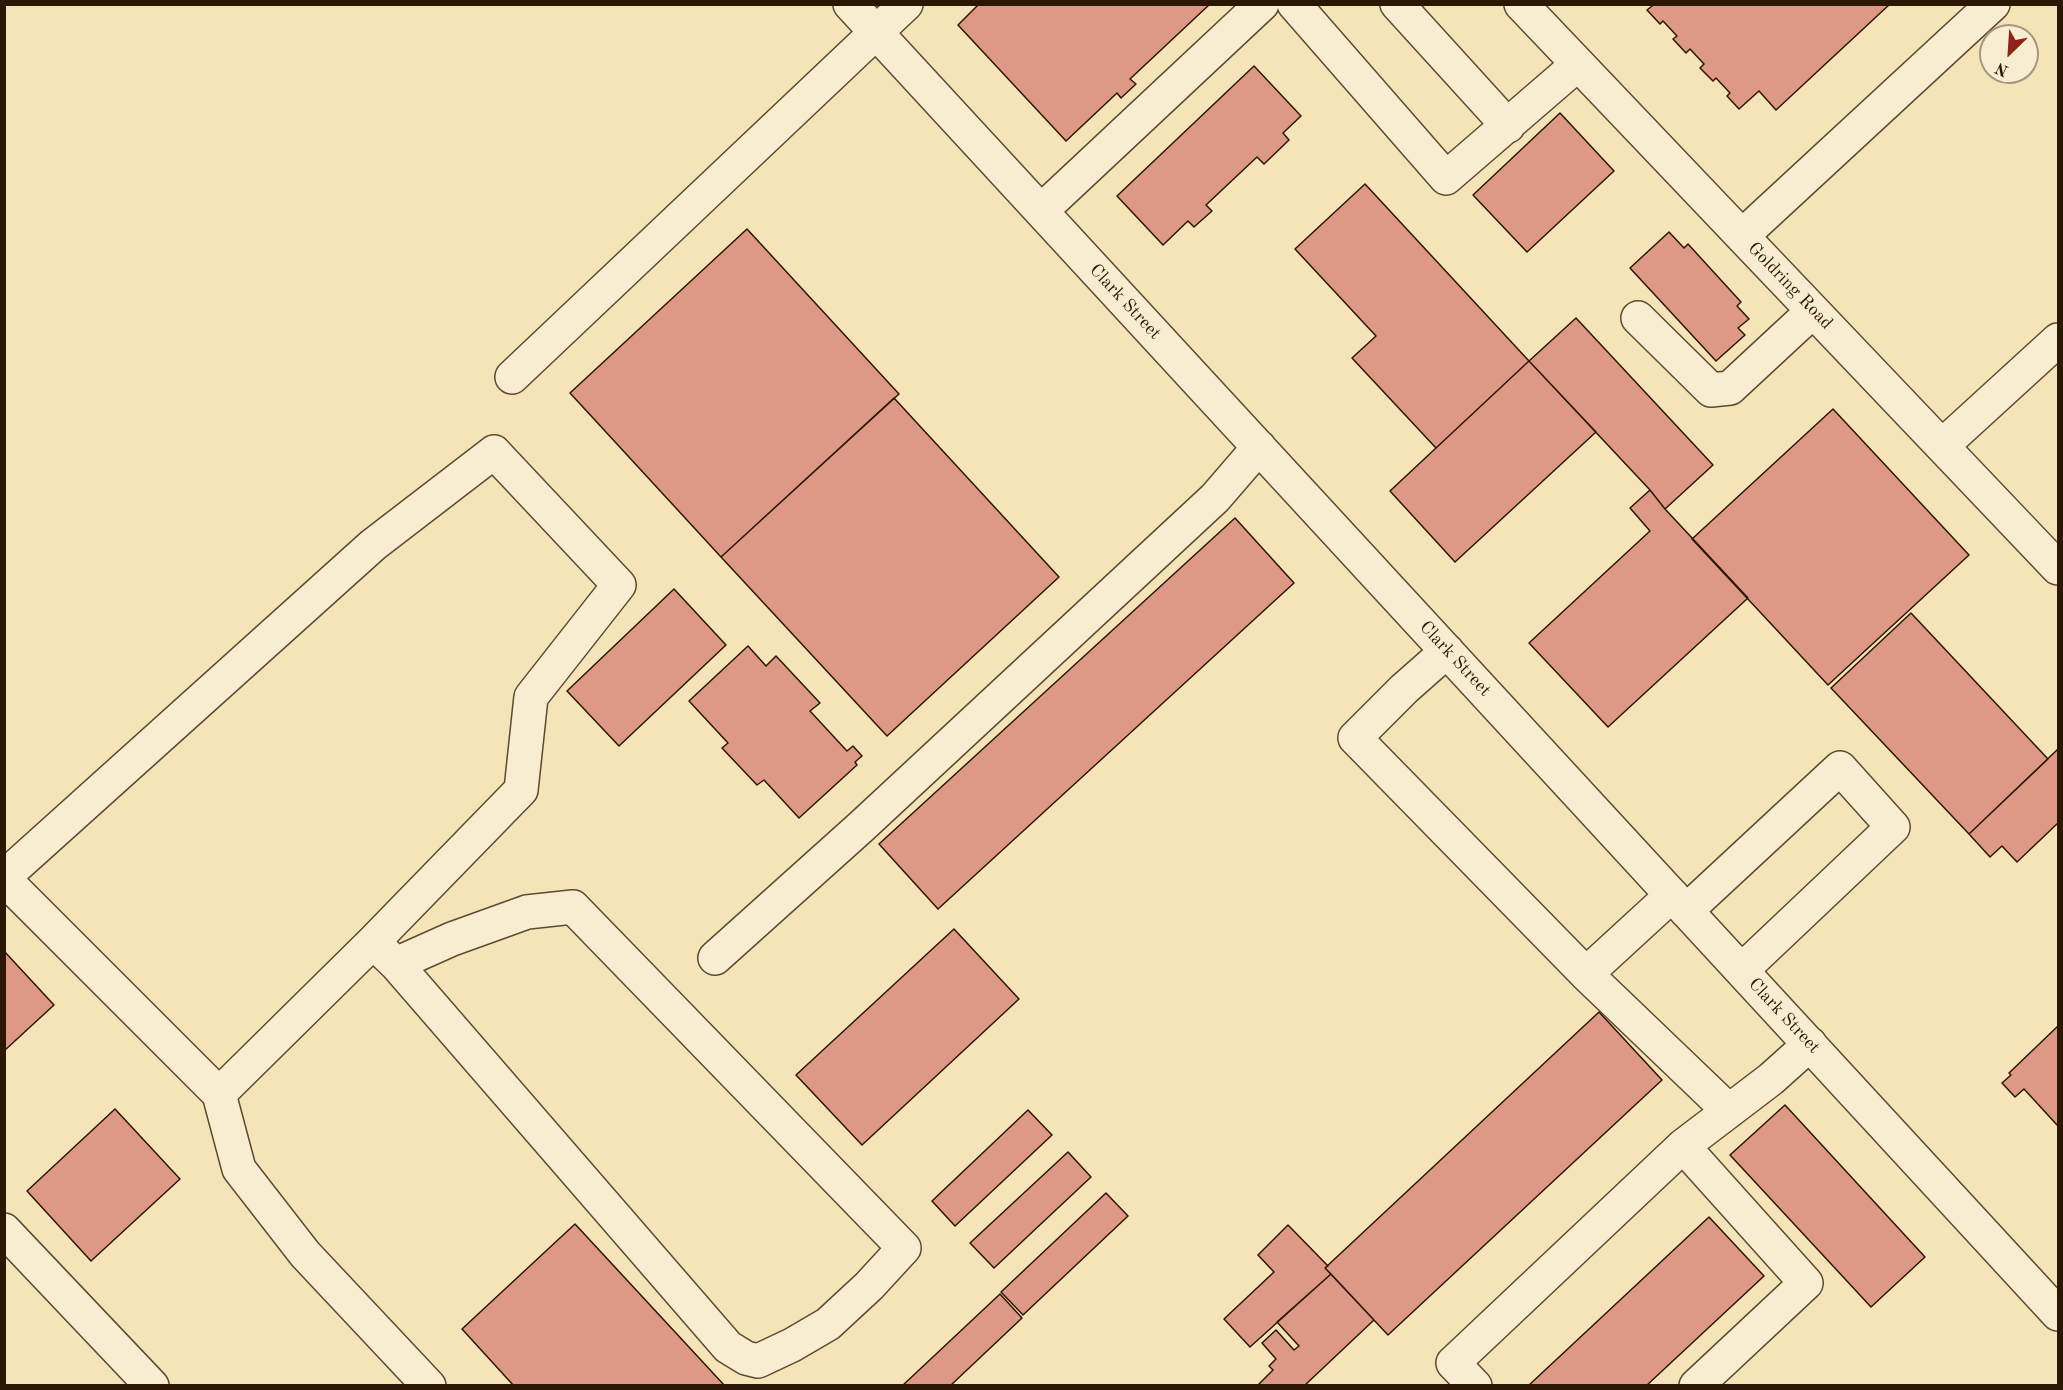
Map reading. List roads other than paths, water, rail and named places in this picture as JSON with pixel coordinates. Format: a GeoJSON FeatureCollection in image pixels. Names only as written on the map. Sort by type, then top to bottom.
{"type":"FeatureCollection","features":[{"type":"Feature","properties":{"kind":"street","name":"Clark Street"},"geometry":{"type":"LineString","coordinates":[[850,4],[2058,1314]]}},
{"type":"Feature","properties":{"kind":"street"},"geometry":{"type":"LineString","coordinates":[[512,377],[906,4]]}},
{"type":"Feature","properties":{"kind":"street"},"geometry":{"type":"LineString","coordinates":[[1041,211],[1262,4]]}},
{"type":"Feature","properties":{"kind":"street"},"geometry":{"type":"LineString","coordinates":[[1294,4],[1446,178],[1578,64]]}},
{"type":"Feature","properties":{"kind":"street"},"geometry":{"type":"LineString","coordinates":[[1397,4],[1508,126]]}},
{"type":"Feature","properties":{"kind":"street","name":"Goldring Road"},"geometry":{"type":"LineString","coordinates":[[1521,4],[2058,568]]}},
{"type":"Feature","properties":{"kind":"street"},"geometry":{"type":"LineString","coordinates":[[1742,236],[1993,4]]}},
{"type":"Feature","properties":{"kind":"street"},"geometry":{"type":"LineString","coordinates":[[1638,318],[1711,390],[1730,388],[1813,311]]}},
{"type":"Feature","properties":{"kind":"street"},"geometry":{"type":"LineString","coordinates":[[1942,446],[2058,340]]}},
{"type":"Feature","properties":{"kind":"street"},"geometry":{"type":"LineString","coordinates":[[715,958],[862,826],[1215,498],[1259,447]]}},
{"type":"Feature","properties":{"kind":"street"},"geometry":{"type":"LineString","coordinates":[[219,1094],[373,942],[521,790],[531,697],[619,585],[494,452],[373,545],[4,878],[219,1094],[239,1169],[305,1254],[429,1386]]}},
{"type":"Feature","properties":{"kind":"street"},"geometry":{"type":"LineString","coordinates":[[1447,651],[1404,689],[1355,738],[1586,974],[1730,1111]]}},
{"type":"Feature","properties":{"kind":"street"},"geometry":{"type":"LineString","coordinates":[[1586,974],[1679,903],[1840,768],[1893,827],[1742,970]]}},
{"type":"Feature","properties":{"kind":"street"},"geometry":{"type":"LineString","coordinates":[[373,942],[396,964],[728,1347],[746,1358],[758,1361],[792,1345],[828,1323],[869,1286],[904,1248],[573,908],[527,912],[452,939],[396,964]]}},
{"type":"Feature","properties":{"kind":"street"},"geometry":{"type":"LineString","coordinates":[[1475,1386],[1454,1363],[1683,1146],[1771,1079],[1810,1044]]}},
{"type":"Feature","properties":{"kind":"street"},"geometry":{"type":"LineString","coordinates":[[1683,1146],[1806,1283],[1696,1386]]}},
{"type":"Feature","properties":{"kind":"street"},"geometry":{"type":"LineString","coordinates":[[4,1230],[152,1386]]}}]}
